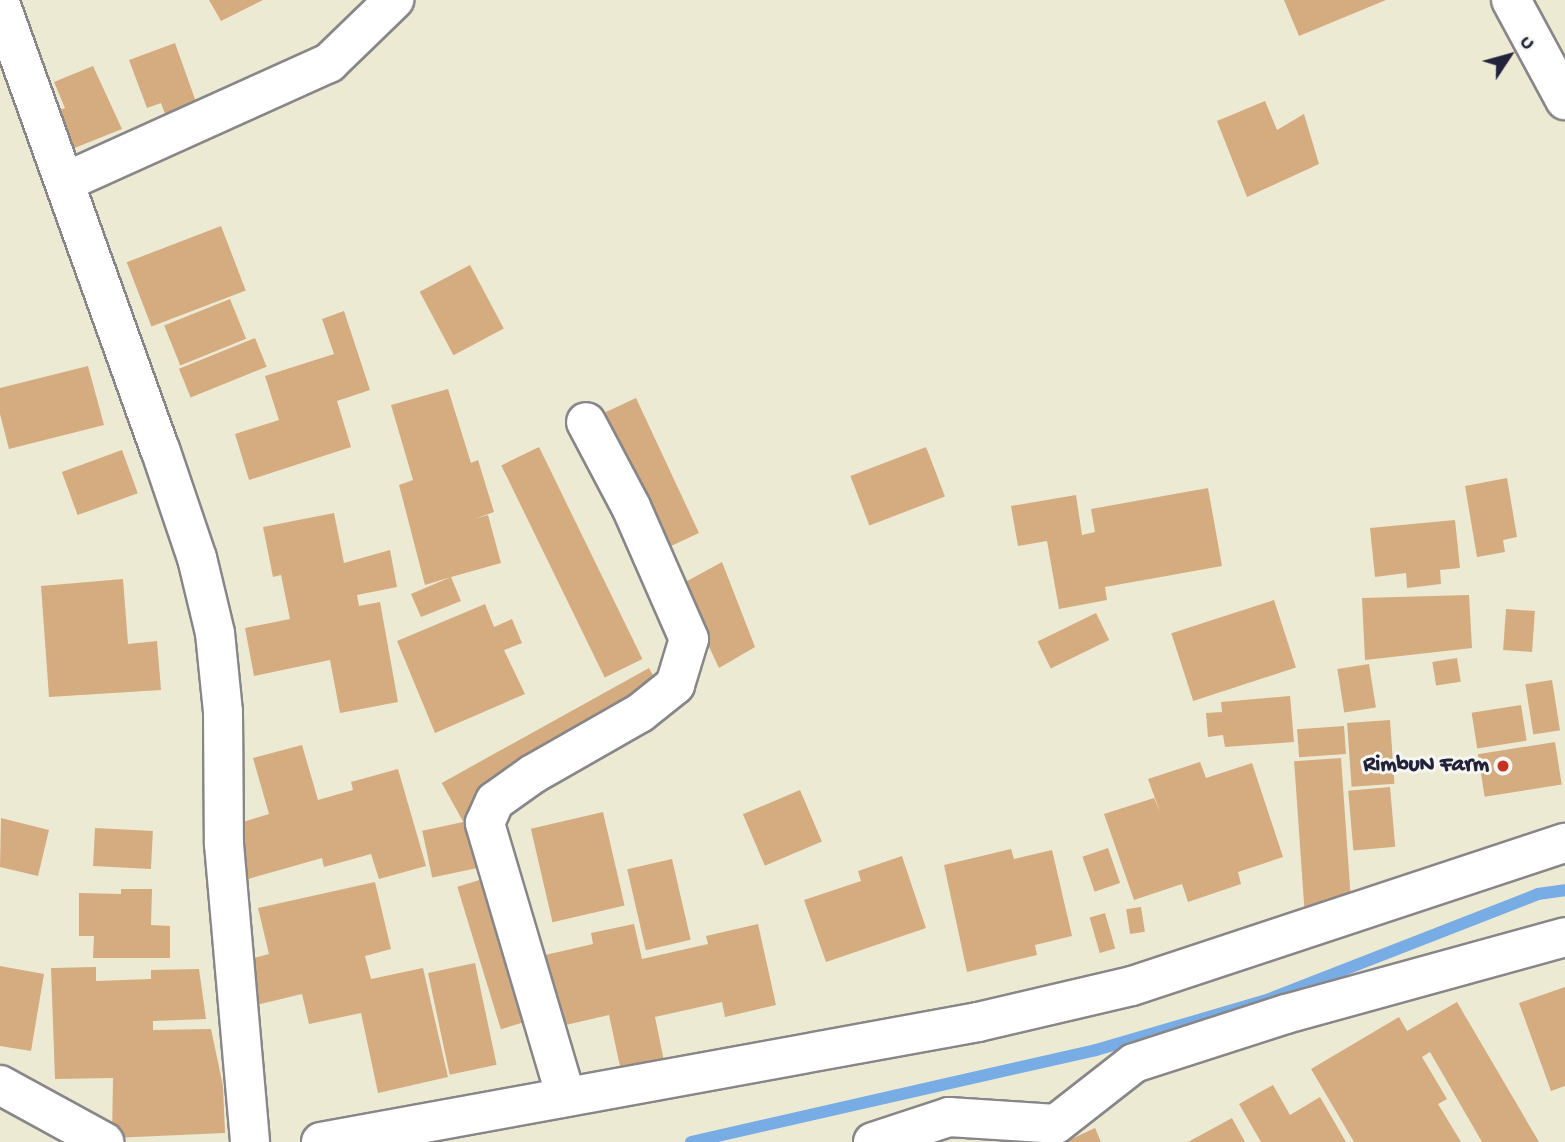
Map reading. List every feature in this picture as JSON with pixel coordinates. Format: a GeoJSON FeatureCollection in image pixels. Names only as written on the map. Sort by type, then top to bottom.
{"type":"FeatureCollection","features":[{"type":"Feature","properties":{"kind":"street"},"geometry":{"type":"LineString","coordinates":[[65,182],[329,63],[394,0]]}},
{"type":"Feature","properties":{"kind":"street"},"geometry":{"type":"LineString","coordinates":[[1511,0],[1554,54],[1565,100]]}},
{"type":"Feature","properties":{"kind":"street"},"geometry":{"type":"LineString","coordinates":[[0,3],[197,558],[215,633],[223,712],[224,844],[250,1142]]}},
{"type":"Feature","properties":{"kind":"street"},"geometry":{"type":"LineString","coordinates":[[566,1097],[485,823],[495,802],[514,788],[640,713],[676,685],[689,639],[660,569],[586,422]]}},
{"type":"Feature","properties":{"kind":"street"},"geometry":{"type":"LineString","coordinates":[[321,1142],[978,1022],[1132,986],[1565,843]]}},
{"type":"Feature","properties":{"kind":"street"},"geometry":{"type":"LineString","coordinates":[[873,1142],[949,1116],[1056,1124],[1134,1063],[1286,1014],[1565,937]]}},
{"type":"Feature","properties":{"kind":"street"},"geometry":{"type":"LineString","coordinates":[[0,1085],[104,1142]]}},
{"type":"Feature","properties":{"kind":"building"},"geometry":{"type":"Polygon","coordinates":[[[209,0],[263,0],[221,21],[209,0]]]}},
{"type":"Feature","properties":{"kind":"building"},"geometry":{"type":"Polygon","coordinates":[[[1284,0],[1386,0],[1299,36],[1284,0]]]}},
{"type":"Feature","properties":{"kind":"building"},"geometry":{"type":"Polygon","coordinates":[[[175,43],[201,116],[170,127],[161,103],[147,108],[129,60],[175,43]]]}},
{"type":"Feature","properties":{"kind":"building"},"geometry":{"type":"Polygon","coordinates":[[[93,66],[122,129],[72,149],[57,111],[65,108],[54,82],[93,66]]]}},
{"type":"Feature","properties":{"kind":"building"},"geometry":{"type":"Polygon","coordinates":[[[1265,101],[1277,130],[1304,114],[1319,164],[1247,197],[1217,121],[1265,101]]]}},
{"type":"Feature","properties":{"kind":"building"},"geometry":{"type":"Polygon","coordinates":[[[221,226],[246,290],[151,327],[127,262],[221,226]]]}},
{"type":"Feature","properties":{"kind":"building"},"geometry":{"type":"Polygon","coordinates":[[[470,265],[504,329],[453,355],[420,292],[470,265]]]}},
{"type":"Feature","properties":{"kind":"building"},"geometry":{"type":"Polygon","coordinates":[[[230,299],[246,339],[180,365],[164,326],[230,299]]]}},
{"type":"Feature","properties":{"kind":"building"},"geometry":{"type":"Polygon","coordinates":[[[344,311],[370,390],[337,401],[351,447],[249,480],[235,434],[279,420],[265,376],[334,354],[322,319],[344,311]]]}},
{"type":"Feature","properties":{"kind":"building"},"geometry":{"type":"Polygon","coordinates":[[[255,338],[267,367],[191,397],[179,369],[255,338]]]}},
{"type":"Feature","properties":{"kind":"building"},"geometry":{"type":"Polygon","coordinates":[[[88,366],[104,425],[9,449],[0,414],[0,388],[88,366]]]}},
{"type":"Feature","properties":{"kind":"building"},"geometry":{"type":"Polygon","coordinates":[[[448,389],[471,463],[478,460],[494,512],[474,519],[488,515],[501,563],[425,585],[399,485],[413,480],[391,405],[448,389]]]}},
{"type":"Feature","properties":{"kind":"building"},"geometry":{"type":"Polygon","coordinates":[[[636,398],[699,533],[664,550],[601,414],[636,398]]]}},
{"type":"Feature","properties":{"kind":"building"},"geometry":{"type":"Polygon","coordinates":[[[539,447],[642,659],[605,678],[501,465],[539,447]]]}},
{"type":"Feature","properties":{"kind":"building"},"geometry":{"type":"Polygon","coordinates":[[[926,447],[945,496],[869,526],[850,476],[926,447]]]}},
{"type":"Feature","properties":{"kind":"building"},"geometry":{"type":"Polygon","coordinates":[[[122,450],[138,493],[78,515],[62,472],[122,450]]]}},
{"type":"Feature","properties":{"kind":"building"},"geometry":{"type":"Polygon","coordinates":[[[1507,478],[1517,537],[1503,540],[1505,552],[1477,557],[1465,486],[1507,478]]]}},
{"type":"Feature","properties":{"kind":"building"},"geometry":{"type":"Polygon","coordinates":[[[1208,488],[1222,566],[1105,587],[1107,600],[1059,609],[1047,541],[1018,546],[1011,506],[1076,495],[1082,535],[1095,532],[1091,509],[1208,488]]]}},
{"type":"Feature","properties":{"kind":"building"},"geometry":{"type":"Polygon","coordinates":[[[334,513],[344,563],[390,550],[397,587],[357,595],[359,606],[380,602],[398,702],[340,713],[330,660],[254,676],[245,628],[290,619],[281,575],[273,577],[263,527],[334,513]]]}},
{"type":"Feature","properties":{"kind":"building"},"geometry":{"type":"Polygon","coordinates":[[[1455,520],[1460,568],[1440,570],[1441,584],[1407,588],[1406,573],[1375,577],[1370,528],[1455,520]]]}},
{"type":"Feature","properties":{"kind":"building"},"geometry":{"type":"Polygon","coordinates":[[[722,562],[755,647],[719,668],[680,585],[722,562]]]}},
{"type":"Feature","properties":{"kind":"building"},"geometry":{"type":"Polygon","coordinates":[[[451,577],[461,601],[421,617],[411,594],[451,577]]]}},
{"type":"Feature","properties":{"kind":"building"},"geometry":{"type":"Polygon","coordinates":[[[123,579],[128,644],[157,641],[161,690],[49,697],[41,586],[123,579]]]}},
{"type":"Feature","properties":{"kind":"building"},"geometry":{"type":"Polygon","coordinates":[[[1469,595],[1472,648],[1365,660],[1362,598],[1469,595]]]}},
{"type":"Feature","properties":{"kind":"building"},"geometry":{"type":"Polygon","coordinates":[[[1274,600],[1296,668],[1193,701],[1171,633],[1274,600]]]}},
{"type":"Feature","properties":{"kind":"building"},"geometry":{"type":"Polygon","coordinates":[[[485,604],[494,627],[512,619],[522,643],[504,650],[525,694],[435,733],[397,641],[485,604]]]}},
{"type":"Feature","properties":{"kind":"building"},"geometry":{"type":"Polygon","coordinates":[[[1506,609],[1535,611],[1532,652],[1503,650],[1506,609]]]}},
{"type":"Feature","properties":{"kind":"building"},"geometry":{"type":"Polygon","coordinates":[[[1096,613],[1109,640],[1051,668],[1038,641],[1096,613]]]}},
{"type":"Feature","properties":{"kind":"building"},"geometry":{"type":"Polygon","coordinates":[[[1457,658],[1461,682],[1436,686],[1432,662],[1457,658]]]}},
{"type":"Feature","properties":{"kind":"building"},"geometry":{"type":"Polygon","coordinates":[[[1369,664],[1376,707],[1344,712],[1337,669],[1369,664]]]}},
{"type":"Feature","properties":{"kind":"building"},"geometry":{"type":"Polygon","coordinates":[[[649,668],[671,708],[464,823],[442,783],[649,668]]]}},
{"type":"Feature","properties":{"kind":"building"},"geometry":{"type":"Polygon","coordinates":[[[1552,680],[1560,730],[1533,735],[1525,684],[1552,680]]]}},
{"type":"Feature","properties":{"kind":"building"},"geometry":{"type":"Polygon","coordinates":[[[1290,696],[1294,742],[1225,747],[1223,735],[1208,737],[1206,713],[1222,712],[1221,702],[1290,696]]]}},
{"type":"Feature","properties":{"kind":"building"},"geometry":{"type":"Polygon","coordinates":[[[1521,705],[1527,741],[1477,748],[1472,713],[1521,705]]]}},
{"type":"Feature","properties":{"kind":"building"},"geometry":{"type":"Polygon","coordinates":[[[1390,720],[1394,784],[1352,787],[1347,723],[1390,720]]]}},
{"type":"Feature","properties":{"kind":"building"},"geometry":{"type":"Polygon","coordinates":[[[1344,726],[1346,754],[1299,757],[1297,729],[1344,726]]]}},
{"type":"Feature","properties":{"kind":"building"},"geometry":{"type":"Polygon","coordinates":[[[1555,742],[1562,784],[1485,797],[1478,754],[1555,742]]]}},
{"type":"Feature","properties":{"kind":"building"},"geometry":{"type":"Polygon","coordinates":[[[302,745],[318,800],[353,790],[351,782],[398,769],[426,866],[379,879],[371,854],[324,867],[322,858],[248,879],[233,825],[269,814],[253,758],[302,745]]]}},
{"type":"Feature","properties":{"kind":"building"},"geometry":{"type":"Polygon","coordinates":[[[1341,758],[1351,904],[1304,907],[1294,761],[1341,758]]]}},
{"type":"Feature","properties":{"kind":"building"},"geometry":{"type":"Polygon","coordinates":[[[1200,762],[1206,778],[1252,763],[1283,857],[1238,872],[1241,884],[1188,902],[1182,884],[1134,900],[1104,814],[1154,798],[1160,812],[1148,779],[1200,762]]]}},
{"type":"Feature","properties":{"kind":"building"},"geometry":{"type":"Polygon","coordinates":[[[1390,787],[1395,847],[1353,850],[1348,791],[1390,787]]]}},
{"type":"Feature","properties":{"kind":"building"},"geometry":{"type":"Polygon","coordinates":[[[800,790],[822,842],[765,866],[743,814],[800,790]]]}},
{"type":"Feature","properties":{"kind":"building"},"geometry":{"type":"Polygon","coordinates":[[[603,812],[625,906],[552,922],[531,829],[603,812]]]}},
{"type":"Feature","properties":{"kind":"building"},"geometry":{"type":"Polygon","coordinates":[[[1,818],[49,830],[38,876],[0,867],[1,818]]]}},
{"type":"Feature","properties":{"kind":"building"},"geometry":{"type":"Polygon","coordinates":[[[477,819],[487,866],[432,878],[422,831],[477,819]]]}},
{"type":"Feature","properties":{"kind":"building"},"geometry":{"type":"Polygon","coordinates":[[[95,828],[153,831],[151,869],[93,866],[95,828]]]}},
{"type":"Feature","properties":{"kind":"building"},"geometry":{"type":"Polygon","coordinates":[[[1108,848],[1120,883],[1095,892],[1082,857],[1108,848]]]}},
{"type":"Feature","properties":{"kind":"building"},"geometry":{"type":"Polygon","coordinates":[[[1011,849],[1014,859],[1052,850],[1072,936],[1035,945],[1037,955],[967,972],[944,865],[1011,849]]]}},
{"type":"Feature","properties":{"kind":"building"},"geometry":{"type":"Polygon","coordinates":[[[902,856],[926,928],[826,962],[804,900],[861,881],[858,871],[902,856]]]}},
{"type":"Feature","properties":{"kind":"building"},"geometry":{"type":"Polygon","coordinates":[[[672,859],[691,940],[646,950],[627,869],[672,859]]]}},
{"type":"Feature","properties":{"kind":"building"},"geometry":{"type":"Polygon","coordinates":[[[486,878],[530,1020],[501,1029],[457,887],[486,878]]]}},
{"type":"Feature","properties":{"kind":"building"},"geometry":{"type":"Polygon","coordinates":[[[375,882],[391,949],[365,956],[371,979],[423,968],[448,1077],[378,1093],[361,1013],[309,1024],[302,994],[252,1006],[242,961],[269,954],[258,908],[375,882]]]}},
{"type":"Feature","properties":{"kind":"building"},"geometry":{"type":"Polygon","coordinates":[[[121,889],[152,889],[151,925],[170,926],[170,958],[93,958],[94,936],[79,936],[79,893],[121,894],[121,889]]]}},
{"type":"Feature","properties":{"kind":"building"},"geometry":{"type":"Polygon","coordinates":[[[1141,907],[1145,932],[1130,934],[1126,909],[1141,907]]]}},
{"type":"Feature","properties":{"kind":"building"},"geometry":{"type":"Polygon","coordinates":[[[1105,913],[1115,949],[1100,953],[1090,917],[1105,913]]]}},
{"type":"Feature","properties":{"kind":"building"},"geometry":{"type":"Polygon","coordinates":[[[634,924],[642,959],[708,944],[706,936],[758,924],[776,1005],[725,1017],[722,1002],[655,1017],[664,1061],[621,1071],[609,1015],[557,1027],[541,956],[593,944],[591,933],[634,924]]]}},
{"type":"Feature","properties":{"kind":"building"},"geometry":{"type":"Polygon","coordinates":[[[475,963],[497,1065],[450,1075],[428,973],[475,963]]]}},
{"type":"Feature","properties":{"kind":"building"},"geometry":{"type":"Polygon","coordinates":[[[0,966],[44,974],[31,1051],[0,1046],[0,966]]]}},
{"type":"Feature","properties":{"kind":"building"},"geometry":{"type":"Polygon","coordinates":[[[96,967],[96,981],[151,979],[151,970],[199,969],[206,1019],[153,1021],[153,1030],[211,1029],[223,1086],[225,1133],[112,1138],[113,1078],[55,1079],[51,968],[96,967]]]}},
{"type":"Feature","properties":{"kind":"building"},"geometry":{"type":"Polygon","coordinates":[[[1565,987],[1565,1086],[1551,1091],[1519,1003],[1565,987]]]}},
{"type":"Feature","properties":{"kind":"building"},"geometry":{"type":"Polygon","coordinates":[[[1457,1002],[1539,1142],[1482,1142],[1430,1052],[1422,1057],[1447,1099],[1438,1104],[1461,1142],[1354,1142],[1311,1069],[1399,1017],[1407,1031],[1457,1002]]]}},
{"type":"Feature","properties":{"kind":"building"},"geometry":{"type":"Polygon","coordinates":[[[1273,1085],[1290,1115],[1320,1097],[1346,1142],[1261,1142],[1239,1104],[1273,1085]]]}},
{"type":"Feature","properties":{"kind":"building"},"geometry":{"type":"Polygon","coordinates":[[[1232,1118],[1245,1142],[1188,1142],[1232,1118]]]}},
{"type":"Feature","properties":{"kind":"building"},"geometry":{"type":"Polygon","coordinates":[[[1095,1128],[1101,1142],[1065,1142],[1095,1128]]]}},
{"type":"Feature","properties":{"kind":"waterway"},"geometry":{"type":"LineString","coordinates":[[691,1142],[1096,1050],[1264,1001],[1538,894],[1565,890]]}},
{"type":"Feature","properties":{"kind":"place","name":"RimbuN Farm"},"geometry":{"type":"Point","coordinates":[1503,766]}}]}
